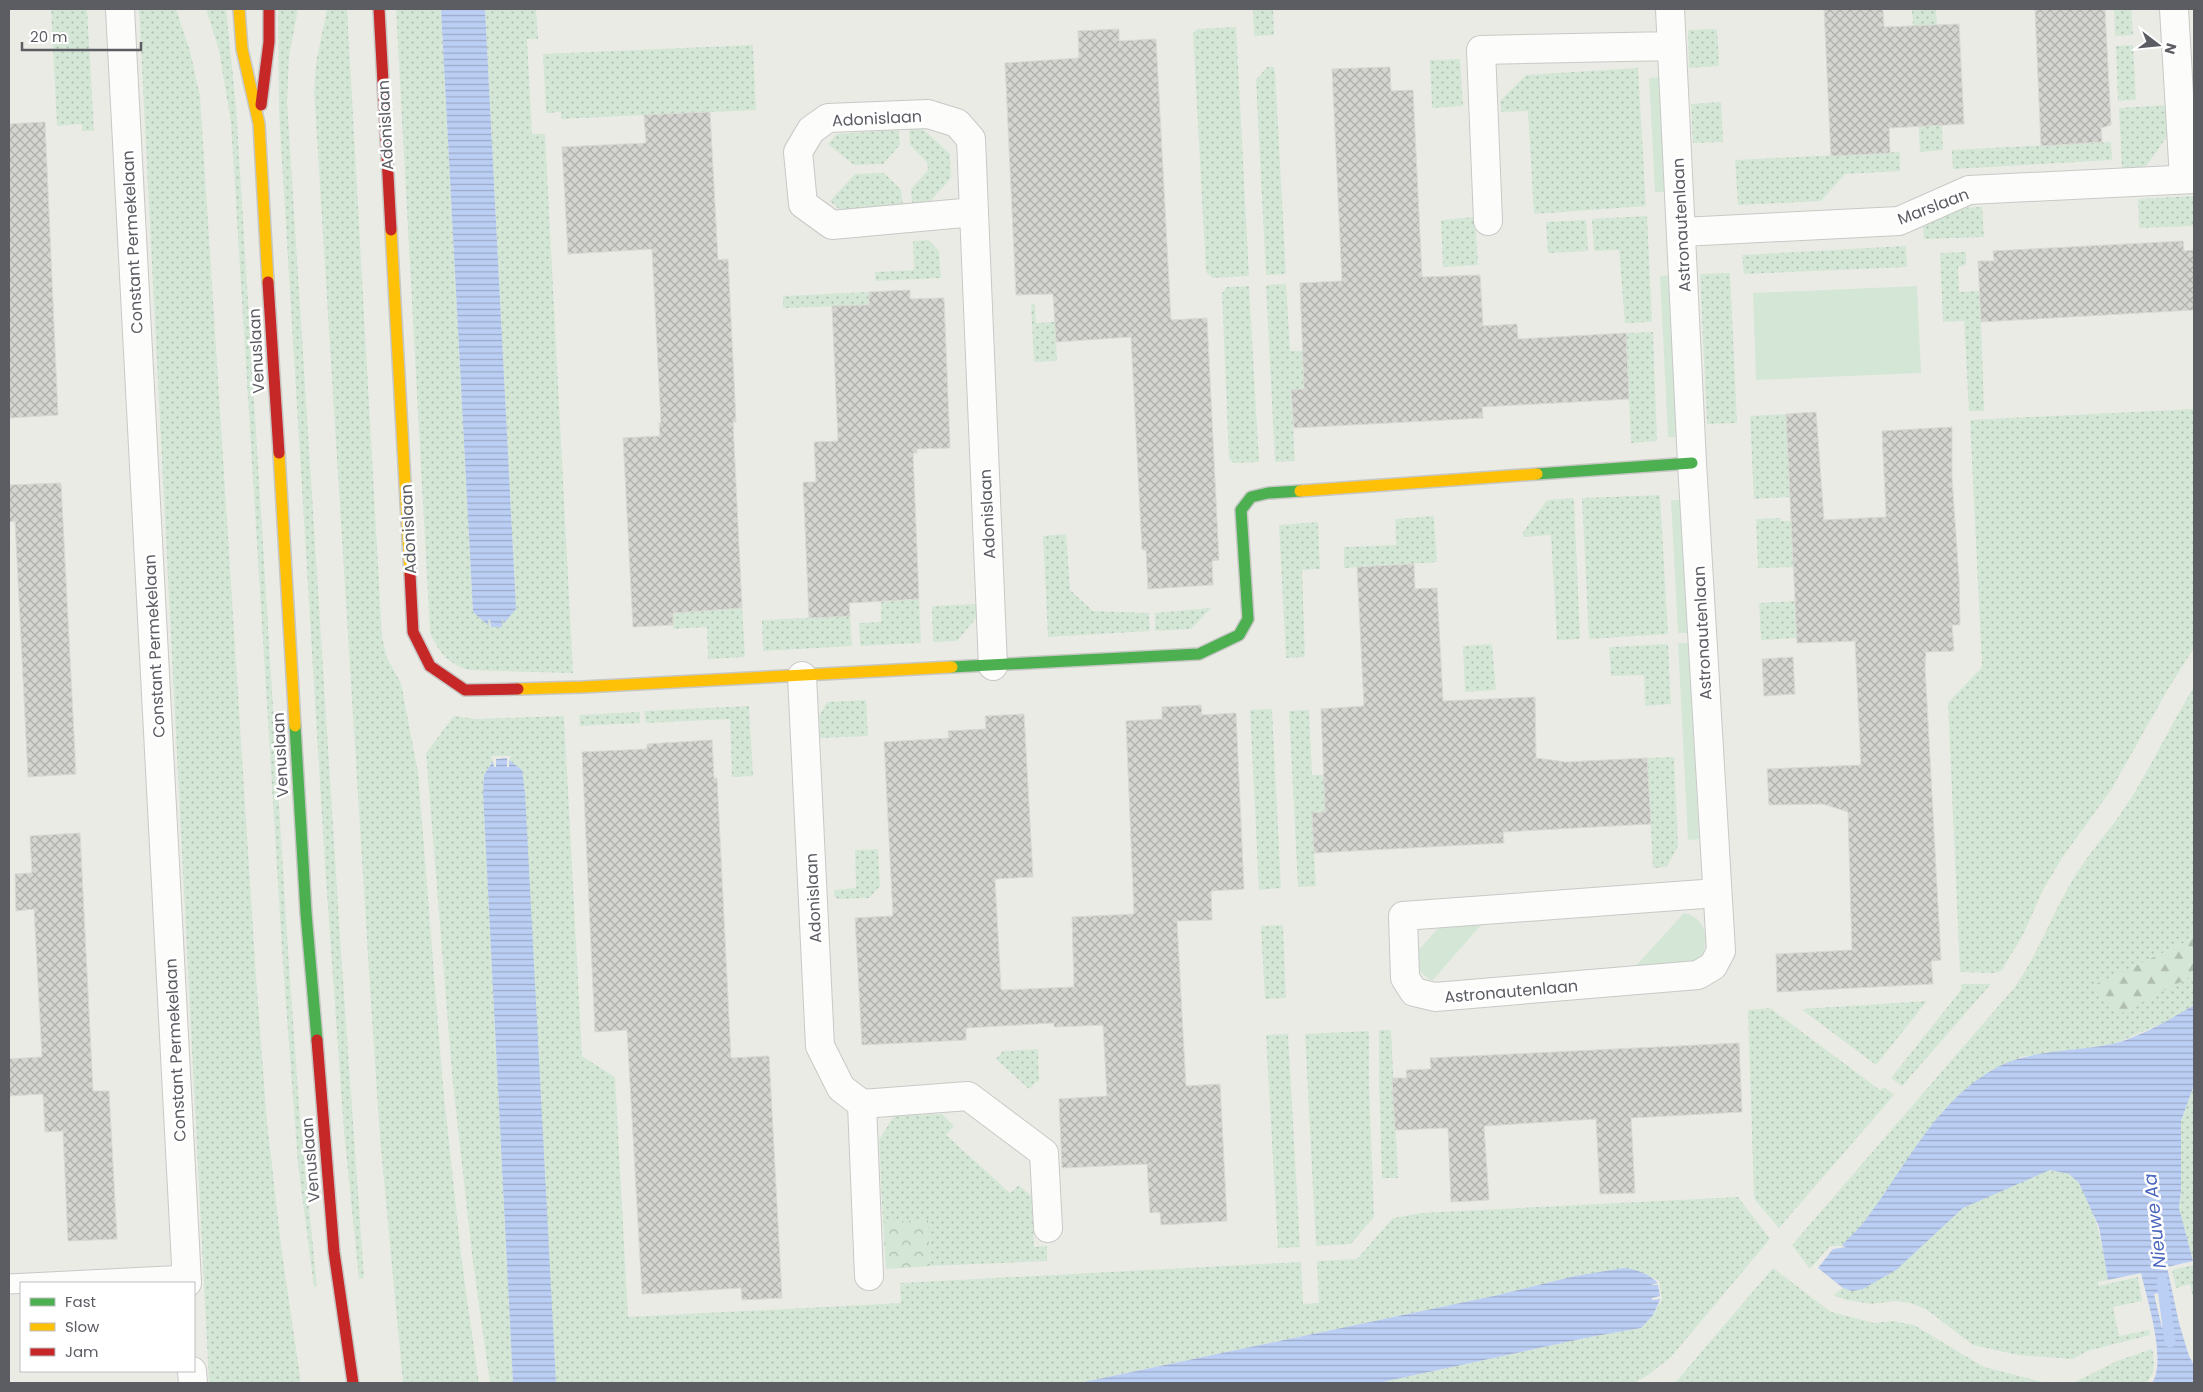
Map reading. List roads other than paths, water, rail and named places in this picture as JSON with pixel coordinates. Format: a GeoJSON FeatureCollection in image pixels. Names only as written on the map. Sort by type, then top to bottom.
{"type":"FeatureCollection","features":[{"type":"Feature","properties":{"kind":"street","name":"Constant Permekelaan"},"geometry":{"type":"LineString","coordinates":[[120,9],[187,1279]]}},
{"type":"Feature","properties":{"kind":"street","name":"Venuslaan"},"geometry":{"type":"LineString","coordinates":[[239,9],[242,49],[259,124],[306,913],[334,1252],[352,1383]]}},
{"type":"Feature","properties":{"kind":"street","name":"Venuslaan"},"geometry":{"type":"LineString","coordinates":[[259,124],[269,42],[268,9]]}},
{"type":"Feature","properties":{"kind":"street","name":"Adonislaan"},"geometry":{"type":"LineString","coordinates":[[379,9],[413,632],[430,666],[465,690],[583,687],[1199,654],[1239,635],[1248,619],[1241,510],[1251,497],[1268,493],[1692,463]]}},
{"type":"Feature","properties":{"kind":"street","name":"Astronautenlaan"},"geometry":{"type":"LineString","coordinates":[[1670,9],[1692,463],[1721,951],[1713,966],[1698,975],[1435,997],[1414,992],[1405,978],[1403,916],[1717,893]]}},
{"type":"Feature","properties":{"kind":"street","name":"Marslaan"},"geometry":{"type":"LineString","coordinates":[[1682,232],[1898,221],[1969,190],[2189,179],[2174,9]]}},
{"type":"Feature","properties":{"kind":"street"},"geometry":{"type":"LineString","coordinates":[[1488,220],[1481,50],[1672,46]]}},
{"type":"Feature","properties":{"kind":"street","name":"Adonislaan"},"geometry":{"type":"LineString","coordinates":[[974,212],[832,225],[803,204],[798,152],[811,130],[828,118],[928,114],[957,123],[971,139],[993,666]]}},
{"type":"Feature","properties":{"kind":"street","name":"Adonislaan"},"geometry":{"type":"LineString","coordinates":[[802,676],[820,1046],[841,1088],[862,1104]]}},
{"type":"Feature","properties":{"kind":"street"},"geometry":{"type":"LineString","coordinates":[[869,1276],[862,1104],[968,1096],[1044,1154],[1048,1228]]}},
{"type":"Feature","properties":{"kind":"lane"},"geometry":{"type":"LineString","coordinates":[[80,1282],[187,1279]]}},
{"type":"Feature","properties":{"kind":"water"},"geometry":{"type":"Polygon","coordinates":[[[441,9],[485,9],[516,609],[504,623],[502,618],[502,627],[491,627],[490,619],[488,620],[489,626],[473,612],[441,9]]]}},
{"type":"Feature","properties":{"kind":"water"},"geometry":{"type":"Polygon","coordinates":[[[507,758],[507,767],[509,767],[509,760],[522,770],[525,793],[556,1383],[513,1383],[483,793],[484,775],[493,761],[494,767],[496,767],[496,759],[507,758]]]}},
{"type":"Feature","properties":{"kind":"water"},"geometry":{"type":"Polygon","coordinates":[[[2194,1005],[2194,1085],[2181,1121],[2181,1191],[2179,1208],[2193,1261],[2167,1267],[2179,1323],[2189,1356],[2194,1365],[2194,1383],[2152,1383],[2156,1373],[2157,1345],[2141,1273],[2108,1280],[2099,1227],[2079,1183],[2069,1174],[2050,1170],[1963,1208],[1896,1270],[1863,1289],[1852,1291],[1843,1288],[1818,1268],[1833,1249],[1847,1247],[1842,1246],[1865,1221],[1923,1136],[1955,1098],[1973,1082],[1994,1069],[2036,1054],[2097,1047],[2132,1038],[2154,1028],[2194,1005]],[[2163,1292],[2154,1294],[2162,1328],[2171,1326],[2163,1292]]]}},
{"type":"Feature","properties":{"kind":"water"},"geometry":{"type":"Polygon","coordinates":[[[1624,1268],[1642,1272],[1658,1283],[1650,1285],[1658,1285],[1660,1296],[1652,1298],[1652,1300],[1660,1300],[1653,1315],[1641,1328],[1590,1337],[1378,1383],[1079,1383],[1498,1295],[1575,1276],[1624,1268]]]}},
{"type":"Feature","properties":{"kind":"waterway","name":"Nieuwe Aa"},"geometry":{"type":"LineString","coordinates":[[2162,1281],[2170,1342]]}}]}
